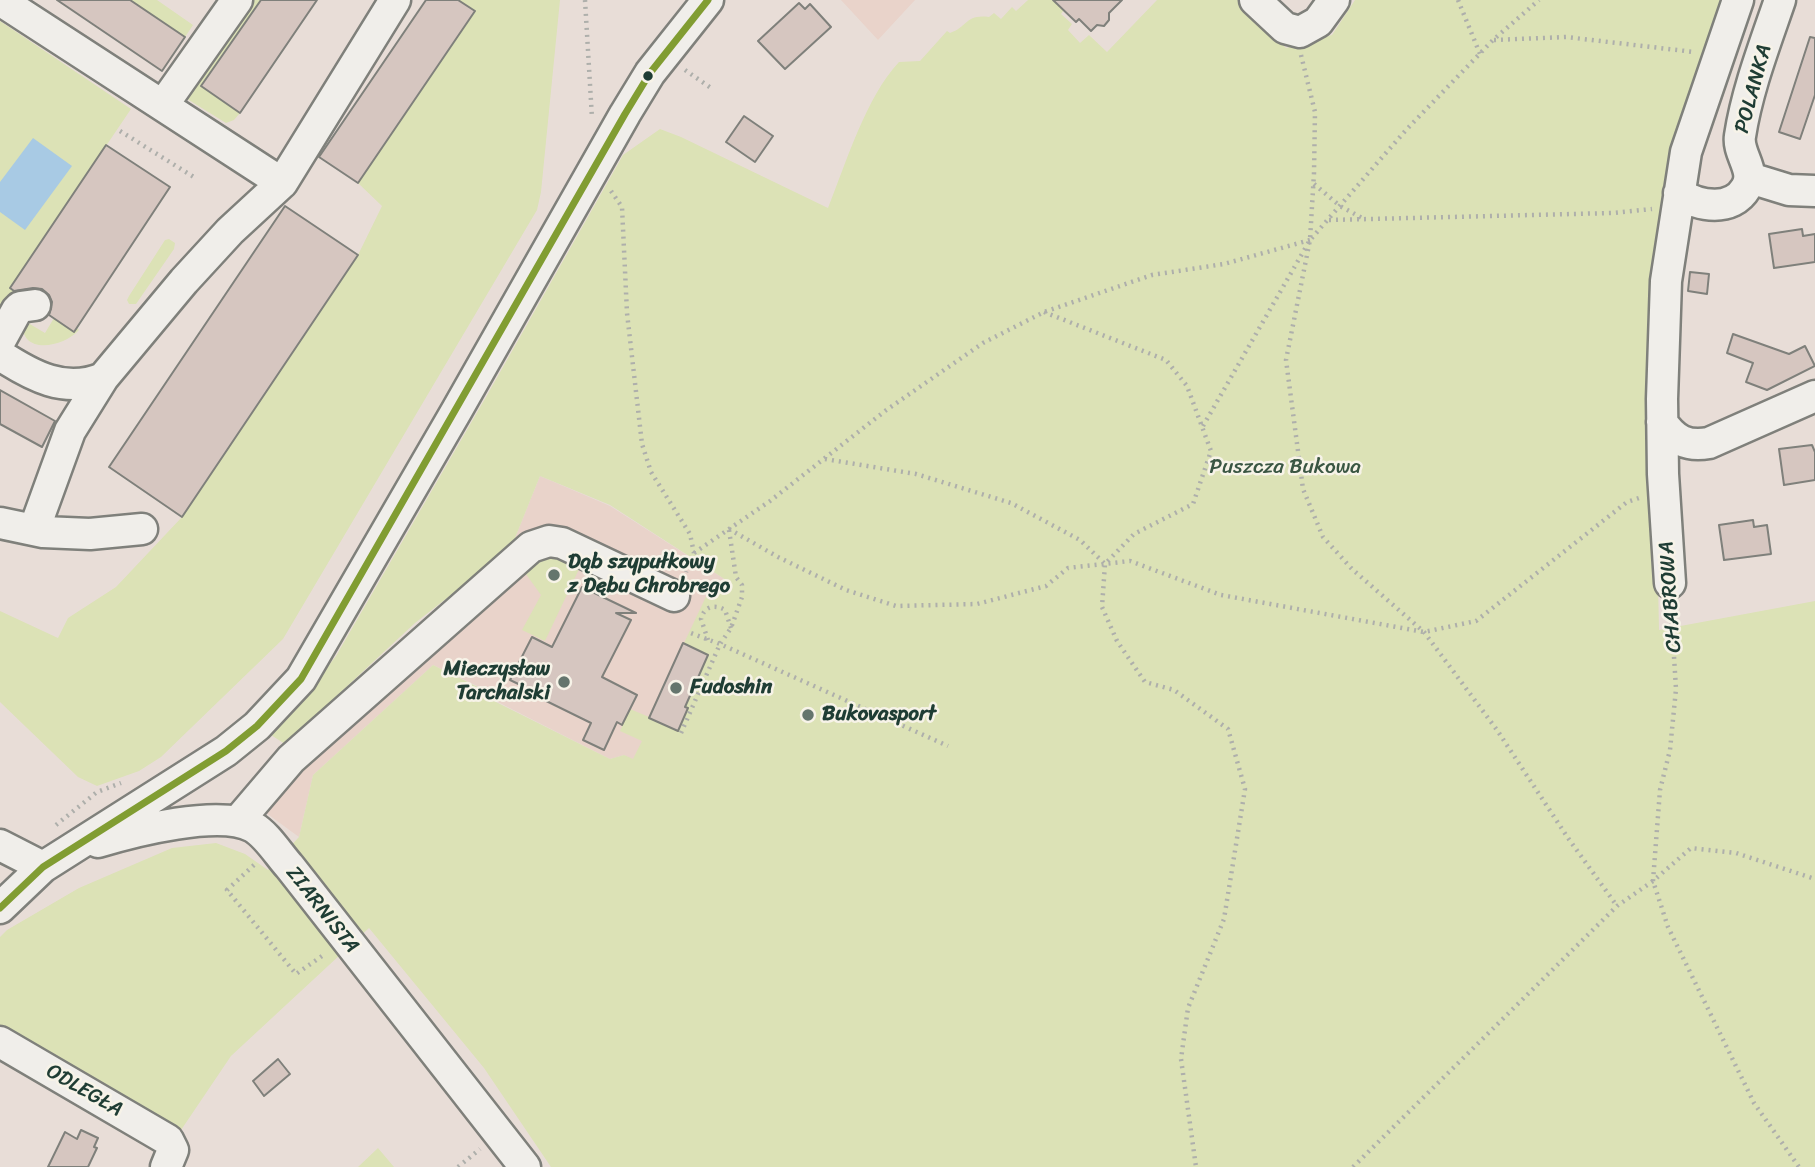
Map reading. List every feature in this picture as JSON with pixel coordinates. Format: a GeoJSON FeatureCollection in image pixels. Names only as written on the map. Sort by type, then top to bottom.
{"type":"FeatureCollection","features":[{"type":"Feature","properties":{"kind":"street"},"geometry":{"type":"LineString","coordinates":[[0,0],[282,183]]}},
{"type":"Feature","properties":{"kind":"street"},"geometry":{"type":"LineString","coordinates":[[163,105],[237,0]]}},
{"type":"Feature","properties":{"kind":"street"},"geometry":{"type":"LineString","coordinates":[[34,530],[70,431],[103,378],[184,281],[230,231],[282,183],[395,0]]}},
{"type":"Feature","properties":{"kind":"street"},"geometry":{"type":"LineString","coordinates":[[0,908],[43,867],[226,751],[257,726],[301,680],[625,114],[650,73],[708,0]]}},
{"type":"Feature","properties":{"kind":"street"},"geometry":{"type":"LineString","coordinates":[[1255,0],[1284,29],[1300,32],[1318,22],[1334,0]]}},
{"type":"Feature","properties":{"kind":"street","name":"CHABROWA"},"geometry":{"type":"LineString","coordinates":[[1670,583],[1662,422],[1666,281],[1686,152],[1738,0]]}},
{"type":"Feature","properties":{"kind":"street","name":"POLANKA"},"geometry":{"type":"LineString","coordinates":[[1750,177],[1740,151],[1740,135],[1752,87],[1780,0]]}},
{"type":"Feature","properties":{"kind":"street"},"geometry":{"type":"LineString","coordinates":[[1678,199],[1711,206],[1721,204],[1740,195],[1746,189],[1750,177],[1789,190],[1815,191]]}},
{"type":"Feature","properties":{"kind":"street"},"geometry":{"type":"LineString","coordinates":[[0,341],[17,310],[35,305]]}},
{"type":"Feature","properties":{"kind":"street"},"geometry":{"type":"LineString","coordinates":[[0,355],[29,374],[52,381],[74,385],[88,384],[103,378]]}},
{"type":"Feature","properties":{"kind":"street"},"geometry":{"type":"LineString","coordinates":[[1662,422],[1670,434],[1682,442],[1698,445],[1709,443],[1815,396]]}},
{"type":"Feature","properties":{"kind":"street"},"geometry":{"type":"LineString","coordinates":[[0,523],[34,530],[90,534],[142,529]]}},
{"type":"Feature","properties":{"kind":"street"},"geometry":{"type":"LineString","coordinates":[[43,867],[72,852],[127,834],[195,822],[239,820],[290,759],[531,547],[549,541],[562,544],[674,596]]}},
{"type":"Feature","properties":{"kind":"street","name":"ZIARNISTA"},"geometry":{"type":"LineString","coordinates":[[239,820],[257,829],[273,848],[525,1167]]}},
{"type":"Feature","properties":{"kind":"street"},"geometry":{"type":"LineString","coordinates":[[0,845],[43,867]]}},
{"type":"Feature","properties":{"kind":"street","name":"ODLEGŁA"},"geometry":{"type":"LineString","coordinates":[[0,1042],[167,1153]]}},
{"type":"Feature","properties":{"kind":"path"},"geometry":{"type":"LineString","coordinates":[[585,0],[592,120]]}},
{"type":"Feature","properties":{"kind":"path"},"geometry":{"type":"LineString","coordinates":[[1458,0],[1480,54]]}},
{"type":"Feature","properties":{"kind":"path"},"geometry":{"type":"LineString","coordinates":[[1203,426],[1310,240],[1406,130],[1493,40],[1537,1]]}},
{"type":"Feature","properties":{"kind":"path"},"geometry":{"type":"LineString","coordinates":[[1300,32],[1301,59],[1315,112],[1314,183],[1310,240],[1286,360],[1303,489],[1323,537],[1352,569],[1424,632],[1497,730],[1617,906]]}},
{"type":"Feature","properties":{"kind":"path"},"geometry":{"type":"LineString","coordinates":[[1493,40],[1566,37],[1721,55]]}},
{"type":"Feature","properties":{"kind":"path"},"geometry":{"type":"LineString","coordinates":[[675,63],[711,89]]}},
{"type":"Feature","properties":{"kind":"path"},"geometry":{"type":"LineString","coordinates":[[120,131],[197,179]]}},
{"type":"Feature","properties":{"kind":"path"},"geometry":{"type":"LineString","coordinates":[[1314,183],[1340,206],[1365,219]]}},
{"type":"Feature","properties":{"kind":"path"},"geometry":{"type":"LineString","coordinates":[[609,189],[622,207],[627,313],[642,444],[651,472],[690,534],[694,553]]}},
{"type":"Feature","properties":{"kind":"path"},"geometry":{"type":"LineString","coordinates":[[1328,220],[1613,213],[1678,199]]}},
{"type":"Feature","properties":{"kind":"path"},"geometry":{"type":"LineString","coordinates":[[687,569],[694,553],[983,342],[1044,312],[1152,275],[1224,264],[1310,240]]}},
{"type":"Feature","properties":{"kind":"path"},"geometry":{"type":"LineString","coordinates":[[1044,312],[1166,360],[1187,386],[1211,451],[1193,504],[1135,534],[1105,564],[1102,607],[1117,641],[1144,682],[1174,691],[1228,729],[1245,789],[1233,877],[1224,919],[1188,1008],[1184,1034],[1181,1059],[1196,1167]]}},
{"type":"Feature","properties":{"kind":"path"},"geometry":{"type":"LineString","coordinates":[[824,458],[916,474],[1011,503],[1080,540],[1105,564]]}},
{"type":"Feature","properties":{"kind":"path"},"geometry":{"type":"LineString","coordinates":[[729,529],[778,557],[846,590],[896,606],[977,604],[1046,586],[1068,568],[1130,561],[1221,595],[1424,632],[1476,621],[1627,502],[1664,490]]}},
{"type":"Feature","properties":{"kind":"path"},"geometry":{"type":"LineString","coordinates":[[681,733],[741,603],[743,590],[736,577],[729,529]]}},
{"type":"Feature","properties":{"kind":"path","name":"CHABROWA"},"geometry":{"type":"LineString","coordinates":[[1670,583],[1676,689],[1670,750],[1660,790],[1653,881],[1668,927],[1754,1102],[1799,1167]]}},
{"type":"Feature","properties":{"kind":"path"},"geometry":{"type":"LineString","coordinates":[[708,640],[701,619],[704,610],[709,607],[726,610],[731,628]]}},
{"type":"Feature","properties":{"kind":"path"},"geometry":{"type":"LineString","coordinates":[[688,632],[948,746]]}},
{"type":"Feature","properties":{"kind":"path"},"geometry":{"type":"LineString","coordinates":[[52,829],[97,792],[133,779]]}},
{"type":"Feature","properties":{"kind":"path"},"geometry":{"type":"LineString","coordinates":[[273,848],[227,890],[296,974],[345,939]]}},
{"type":"Feature","properties":{"kind":"path"},"geometry":{"type":"LineString","coordinates":[[1353,1167],[1617,906],[1653,881],[1691,848],[1736,853],[1815,879]]}},
{"type":"Feature","properties":{"kind":"shaded area"},"geometry":{"type":"Polygon","coordinates":[[[841,0],[915,0],[878,40],[841,0]]]}},
{"type":"Feature","properties":{"kind":"shaded area"},"geometry":{"type":"Polygon","coordinates":[[[540,476],[610,506],[726,580],[633,760],[624,755],[610,759],[488,697],[490,692],[433,665],[313,775],[299,837],[240,794],[511,548],[540,476]]]}},
{"type":"Feature","properties":{"kind":"green space"},"geometry":{"type":"Polygon","coordinates":[[[130,0],[157,0],[193,25],[185,37],[130,0]]]}},
{"type":"Feature","properties":{"kind":"green space"},"geometry":{"type":"Polygon","coordinates":[[[245,0],[261,0],[202,86],[240,113],[234,120],[226,123],[184,97],[245,0]]]}},
{"type":"Feature","properties":{"kind":"green space"},"geometry":{"type":"Polygon","coordinates":[[[458,0],[560,0],[537,210],[283,639],[161,757],[139,771],[97,786],[78,777],[0,702],[0,611],[58,638],[68,618],[116,587],[182,517],[358,255],[382,206],[358,183],[475,12],[458,0]]]}},
{"type":"Feature","properties":{"kind":"green space","name":"Puszcza Bukowa"},"geometry":{"type":"Polygon","coordinates":[[[1028,0],[1059,0],[1066,7],[1061,14],[1072,24],[1068,30],[1080,43],[1089,35],[1107,52],[1157,0],[1238,0],[1286,48],[1332,35],[1355,0],[1732,0],[1681,148],[1655,433],[1659,630],[1815,601],[1815,1167],[551,1167],[484,1068],[369,928],[231,1056],[177,1136],[0,1030],[0,937],[7,930],[79,888],[172,848],[216,843],[245,854],[268,870],[299,837],[313,775],[433,665],[490,693],[488,698],[610,759],[624,755],[633,759],[642,741],[620,731],[630,709],[649,717],[711,586],[726,580],[610,505],[540,476],[511,548],[415,623],[285,744],[271,735],[336,656],[623,155],[660,129],[828,208],[867,112],[887,76],[899,62],[920,61],[947,31],[950,33],[960,28],[975,17],[989,17],[994,13],[1001,19],[1012,7],[1016,11],[1028,0]]]}},
{"type":"Feature","properties":{"kind":"green space"},"geometry":{"type":"Polygon","coordinates":[[[0,21],[131,109],[10,288],[20,295],[0,312],[0,21]]]}},
{"type":"Feature","properties":{"kind":"green space"},"geometry":{"type":"Polygon","coordinates":[[[169,239],[175,243],[174,249],[136,304],[129,304],[129,296],[165,240],[169,239]]]}},
{"type":"Feature","properties":{"kind":"green space"},"geometry":{"type":"Polygon","coordinates":[[[54,318],[74,331],[77,328],[79,330],[53,344],[34,344],[27,339],[23,332],[23,320],[45,333],[54,318]]]}},
{"type":"Feature","properties":{"kind":"green space"},"geometry":{"type":"Polygon","coordinates":[[[550,554],[581,565],[545,641],[522,630],[541,595],[518,563],[550,554]]]}},
{"type":"Feature","properties":{"kind":"green space"},"geometry":{"type":"Polygon","coordinates":[[[378,1148],[394,1167],[358,1167],[378,1148]]]}},
{"type":"Feature","properties":{"kind":"water"},"geometry":{"type":"Polygon","coordinates":[[[33,138],[72,166],[25,230],[0,212],[0,182],[33,138]]]}},
{"type":"Feature","properties":{"kind":"building"},"geometry":{"type":"Polygon","coordinates":[[[57,0],[130,0],[185,37],[162,71],[57,0]]]}},
{"type":"Feature","properties":{"kind":"building"},"geometry":{"type":"Polygon","coordinates":[[[261,0],[317,0],[240,113],[201,86],[261,0]]]}},
{"type":"Feature","properties":{"kind":"building"},"geometry":{"type":"Polygon","coordinates":[[[426,0],[458,0],[475,11],[358,183],[319,157],[426,0]]]}},
{"type":"Feature","properties":{"kind":"building"},"geometry":{"type":"Polygon","coordinates":[[[1053,0],[1122,0],[1109,13],[1109,20],[1104,26],[1097,25],[1091,31],[1079,19],[1076,22],[1053,0]]]}},
{"type":"Feature","properties":{"kind":"building"},"geometry":{"type":"Polygon","coordinates":[[[799,3],[805,9],[810,4],[831,27],[785,69],[758,41],[799,3]]]}},
{"type":"Feature","properties":{"kind":"building"},"geometry":{"type":"Polygon","coordinates":[[[1810,37],[1815,38],[1815,95],[1800,139],[1779,132],[1810,37]]]}},
{"type":"Feature","properties":{"kind":"building"},"geometry":{"type":"Polygon","coordinates":[[[744,116],[773,136],[755,162],[726,142],[744,116]]]}},
{"type":"Feature","properties":{"kind":"building"},"geometry":{"type":"Polygon","coordinates":[[[106,145],[170,187],[74,332],[49,315],[52,302],[42,289],[14,291],[10,288],[106,145]]]}},
{"type":"Feature","properties":{"kind":"building"},"geometry":{"type":"Polygon","coordinates":[[[285,206],[358,255],[182,517],[109,467],[285,206]]]}},
{"type":"Feature","properties":{"kind":"building"},"geometry":{"type":"Polygon","coordinates":[[[1802,229],[1803,236],[1815,234],[1815,262],[1774,268],[1769,234],[1802,229]]]}},
{"type":"Feature","properties":{"kind":"building"},"geometry":{"type":"Polygon","coordinates":[[[1690,272],[1709,274],[1707,294],[1688,291],[1690,272]]]}},
{"type":"Feature","properties":{"kind":"building"},"geometry":{"type":"Polygon","coordinates":[[[1733,334],[1789,354],[1805,346],[1815,366],[1767,390],[1746,382],[1753,363],[1727,353],[1733,334]]]}},
{"type":"Feature","properties":{"kind":"building"},"geometry":{"type":"Polygon","coordinates":[[[0,390],[55,421],[42,447],[0,424],[0,390]]]}},
{"type":"Feature","properties":{"kind":"building"},"geometry":{"type":"Polygon","coordinates":[[[1812,445],[1815,452],[1815,480],[1784,485],[1779,449],[1812,445]]]}},
{"type":"Feature","properties":{"kind":"building"},"geometry":{"type":"Polygon","coordinates":[[[1753,520],[1754,527],[1767,525],[1771,554],[1724,560],[1719,525],[1753,520]]]}},
{"type":"Feature","properties":{"kind":"building"},"geometry":{"type":"Polygon","coordinates":[[[582,587],[636,613],[616,613],[631,620],[602,677],[637,695],[622,725],[617,722],[604,750],[583,740],[591,723],[530,693],[531,690],[510,680],[532,637],[552,647],[582,587]]]}},
{"type":"Feature","properties":{"kind":"building"},"geometry":{"type":"Polygon","coordinates":[[[683,643],[708,655],[685,707],[688,708],[678,731],[649,718],[683,643]]]}},
{"type":"Feature","properties":{"kind":"building"},"geometry":{"type":"Polygon","coordinates":[[[278,1059],[290,1074],[264,1096],[253,1081],[278,1059]]]}},
{"type":"Feature","properties":{"kind":"building"},"geometry":{"type":"Polygon","coordinates":[[[81,1130],[98,1138],[94,1147],[97,1148],[88,1167],[48,1167],[65,1132],[77,1139],[81,1130]]]}},
{"type":"Feature","properties":{"kind":"transit line"},"geometry":{"type":"LineString","coordinates":[[0,908],[43,867],[226,751],[257,726],[301,679],[625,114],[650,73],[708,0]]}},
{"type":"Feature","properties":{"kind":"place","name":"Dąb szypułkowy z Dębu Chrobrego"},"geometry":{"type":"Point","coordinates":[554,575]}},
{"type":"Feature","properties":{"kind":"place","name":"Mieczysław Tarchalski"},"geometry":{"type":"Point","coordinates":[564,682]}},
{"type":"Feature","properties":{"kind":"place","name":"Fudoshin"},"geometry":{"type":"Point","coordinates":[676,688]}},
{"type":"Feature","properties":{"kind":"place","name":"Bukovasport"},"geometry":{"type":"Point","coordinates":[808,715]}}]}
